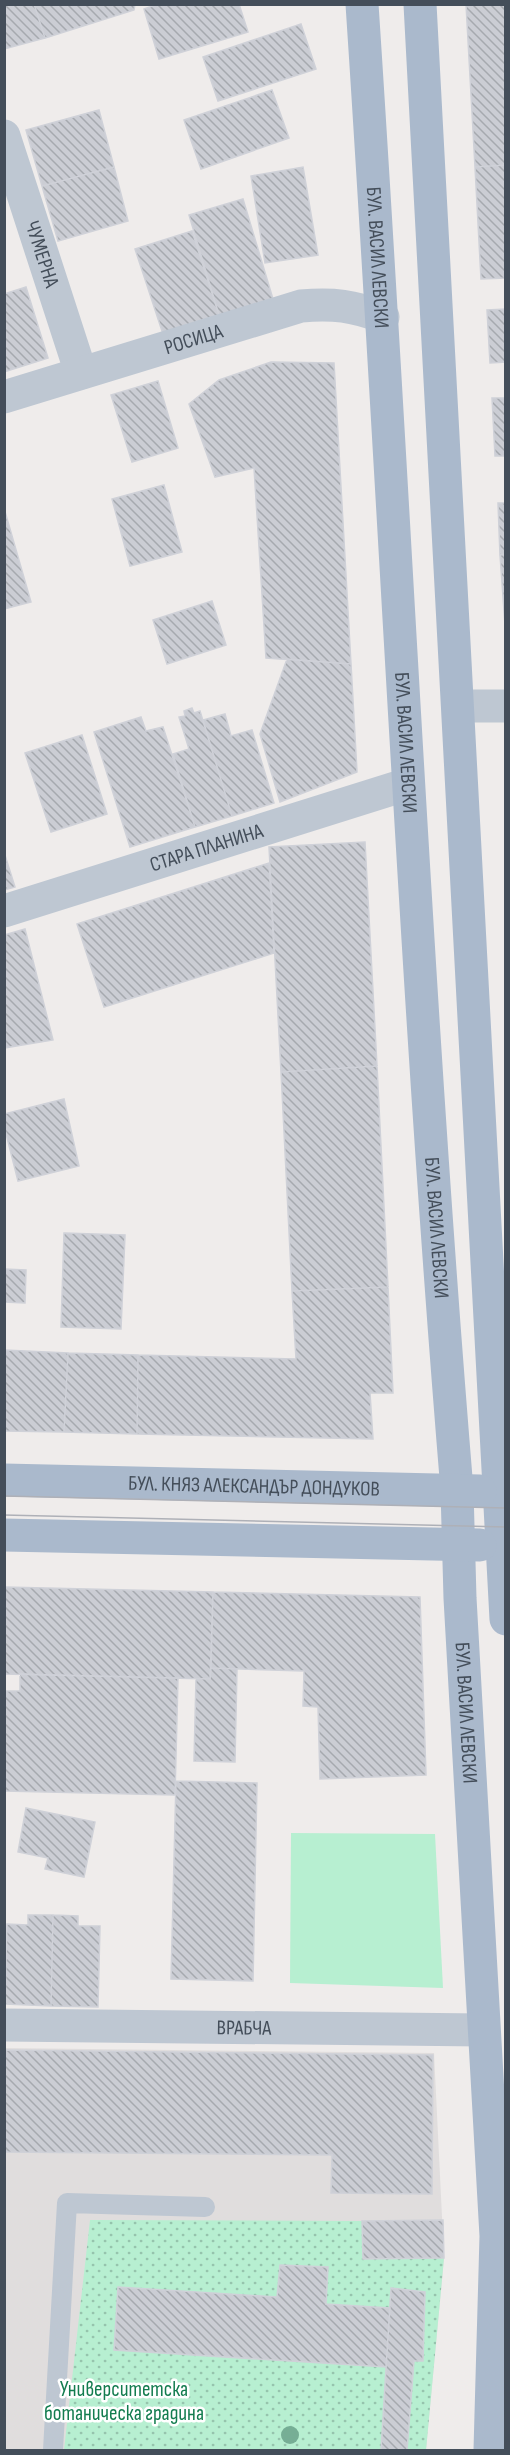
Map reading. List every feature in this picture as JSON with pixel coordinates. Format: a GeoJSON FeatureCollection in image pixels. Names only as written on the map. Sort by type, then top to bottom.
{"type":"FeatureCollection","features":[{"type":"Feature","properties":{"kind":"main road","name":"БУЛ. ВАСИЛ ЛЕВСКИ"},"geometry":{"type":"LineString","coordinates":[[362,4],[383,317],[408,784],[457,1490],[483,2030],[496,2236],[490,2451]]}},
{"type":"Feature","properties":{"kind":"main road"},"geometry":{"type":"LineString","coordinates":[[420,4],[503,1492],[506,1619]]}},
{"type":"Feature","properties":{"kind":"main road","name":"БУЛ. КНЯЗ АЛЕКСАНДЪР ДОНДУКОВ"},"geometry":{"type":"LineString","coordinates":[[4,1480],[503,1492]]}},
{"type":"Feature","properties":{"kind":"main road"},"geometry":{"type":"LineString","coordinates":[[4,1535],[504,1546]]}},
{"type":"Feature","properties":{"kind":"street","name":"ЧУМЕРНА"},"geometry":{"type":"LineString","coordinates":[[4,136],[81,373]]}},
{"type":"Feature","properties":{"kind":"street","name":"РОСИЦА"},"geometry":{"type":"LineString","coordinates":[[4,397],[301,306],[331,303],[383,317]]}},
{"type":"Feature","properties":{"kind":"street"},"geometry":{"type":"LineString","coordinates":[[458,706],[506,706]]}},
{"type":"Feature","properties":{"kind":"street","name":"СТАРА ПЛАНИНА"},"geometry":{"type":"LineString","coordinates":[[4,911],[408,784]]}},
{"type":"Feature","properties":{"kind":"street","name":"ВРАБЧА"},"geometry":{"type":"LineString","coordinates":[[4,2025],[483,2030]]}},
{"type":"Feature","properties":{"kind":"lane"},"geometry":{"type":"LineString","coordinates":[[53,2451],[67,2203],[205,2207]]}},
{"type":"Feature","properties":{"kind":"shaded area"},"geometry":{"type":"Polygon","coordinates":[[[5,2048],[434,2053],[444,2258],[426,2450],[5,2450],[5,2048]]]}},
{"type":"Feature","properties":{"kind":"green space"},"geometry":{"type":"Polygon","coordinates":[[[291,1833],[435,1834],[443,1988],[290,1983],[291,1833]]]}},
{"type":"Feature","properties":{"kind":"green space","name":"Университетска ботаническа градина"},"geometry":{"type":"Polygon","coordinates":[[[90,2220],[362,2221],[363,2259],[444,2258],[426,2450],[64,2450],[90,2220]],[[280,2265],[277,2297],[114,2350],[386,2367],[390,2308],[326,2304],[327,2267],[280,2265]]]}},
{"type":"Feature","properties":{"kind":"building"},"geometry":{"type":"Polygon","coordinates":[[[4,4],[34,4],[45,38],[4,49],[4,4]]]}},
{"type":"Feature","properties":{"kind":"building"},"geometry":{"type":"Polygon","coordinates":[[[34,4],[135,4],[134,10],[45,38],[34,4]]]}},
{"type":"Feature","properties":{"kind":"building"},"geometry":{"type":"Polygon","coordinates":[[[158,4],[239,4],[248,32],[159,59],[144,9],[158,4]]]}},
{"type":"Feature","properties":{"kind":"building"},"geometry":{"type":"Polygon","coordinates":[[[466,4],[506,4],[506,165],[475,167],[466,4]]]}},
{"type":"Feature","properties":{"kind":"building"},"geometry":{"type":"Polygon","coordinates":[[[301,24],[316,69],[218,101],[203,57],[301,24]]]}},
{"type":"Feature","properties":{"kind":"building"},"geometry":{"type":"Polygon","coordinates":[[[272,90],[289,138],[201,169],[184,120],[272,90]]]}},
{"type":"Feature","properties":{"kind":"building"},"geometry":{"type":"Polygon","coordinates":[[[99,110],[114,167],[42,186],[26,130],[99,110]]]}},
{"type":"Feature","properties":{"kind":"building"},"geometry":{"type":"Polygon","coordinates":[[[506,165],[506,278],[481,279],[475,167],[506,165]]]}},
{"type":"Feature","properties":{"kind":"building"},"geometry":{"type":"Polygon","coordinates":[[[114,167],[128,221],[58,241],[42,186],[114,167]]]}},
{"type":"Feature","properties":{"kind":"building"},"geometry":{"type":"Polygon","coordinates":[[[303,167],[318,255],[265,263],[251,176],[303,167]]]}},
{"type":"Feature","properties":{"kind":"building"},"geometry":{"type":"Polygon","coordinates":[[[243,199],[273,299],[219,315],[189,215],[243,199]]]}},
{"type":"Feature","properties":{"kind":"building"},"geometry":{"type":"Polygon","coordinates":[[[192,231],[219,315],[163,334],[135,249],[192,231]]]}},
{"type":"Feature","properties":{"kind":"building"},"geometry":{"type":"Polygon","coordinates":[[[26,287],[48,358],[4,372],[4,294],[26,287]]]}},
{"type":"Feature","properties":{"kind":"building"},"geometry":{"type":"Polygon","coordinates":[[[506,309],[506,362],[490,363],[487,310],[506,309]]]}},
{"type":"Feature","properties":{"kind":"building"},"geometry":{"type":"Polygon","coordinates":[[[271,362],[334,363],[351,664],[266,658],[254,468],[215,477],[189,404],[219,380],[271,362]]]}},
{"type":"Feature","properties":{"kind":"building"},"geometry":{"type":"Polygon","coordinates":[[[158,381],[178,448],[132,462],[111,395],[158,381]]]}},
{"type":"Feature","properties":{"kind":"building"},"geometry":{"type":"Polygon","coordinates":[[[492,398],[506,398],[506,456],[495,456],[492,398]]]}},
{"type":"Feature","properties":{"kind":"building"},"geometry":{"type":"Polygon","coordinates":[[[164,485],[182,552],[130,566],[112,499],[164,485]]]}},
{"type":"Feature","properties":{"kind":"building"},"geometry":{"type":"Polygon","coordinates":[[[498,503],[506,503],[506,554],[500,555],[498,503]]]}},
{"type":"Feature","properties":{"kind":"building"},"geometry":{"type":"Polygon","coordinates":[[[4,508],[31,602],[4,609],[4,508]]]}},
{"type":"Feature","properties":{"kind":"building"},"geometry":{"type":"Polygon","coordinates":[[[506,554],[506,639],[500,555],[506,554]]]}},
{"type":"Feature","properties":{"kind":"building"},"geometry":{"type":"Polygon","coordinates":[[[212,601],[226,645],[167,664],[153,620],[212,601]]]}},
{"type":"Feature","properties":{"kind":"building"},"geometry":{"type":"Polygon","coordinates":[[[287,659],[351,664],[357,772],[280,802],[260,734],[287,659]]]}},
{"type":"Feature","properties":{"kind":"building"},"geometry":{"type":"Polygon","coordinates":[[[192,708],[194,713],[200,711],[232,816],[195,827],[173,754],[189,749],[179,717],[185,716],[184,711],[192,708]]]}},
{"type":"Feature","properties":{"kind":"building"},"geometry":{"type":"Polygon","coordinates":[[[225,714],[231,736],[252,730],[274,803],[232,816],[203,720],[225,714]]]}},
{"type":"Feature","properties":{"kind":"building"},"geometry":{"type":"Polygon","coordinates":[[[141,717],[146,731],[163,727],[195,827],[130,847],[94,732],[141,717]]]}},
{"type":"Feature","properties":{"kind":"building"},"geometry":{"type":"Polygon","coordinates":[[[82,735],[107,814],[51,832],[25,753],[82,735]]]}},
{"type":"Feature","properties":{"kind":"building"},"geometry":{"type":"Polygon","coordinates":[[[365,842],[377,1066],[281,1072],[269,847],[365,842]]]}},
{"type":"Feature","properties":{"kind":"building"},"geometry":{"type":"Polygon","coordinates":[[[4,852],[15,887],[4,890],[4,852]]]}},
{"type":"Feature","properties":{"kind":"building"},"geometry":{"type":"Polygon","coordinates":[[[269,863],[274,953],[104,1007],[77,924],[269,863]]]}},
{"type":"Feature","properties":{"kind":"building"},"geometry":{"type":"Polygon","coordinates":[[[25,929],[53,1040],[4,1048],[4,935],[25,929]]]}},
{"type":"Feature","properties":{"kind":"building"},"geometry":{"type":"Polygon","coordinates":[[[377,1066],[388,1287],[292,1291],[281,1072],[377,1066]]]}},
{"type":"Feature","properties":{"kind":"building"},"geometry":{"type":"Polygon","coordinates":[[[64,1099],[79,1166],[18,1181],[4,1126],[4,1114],[64,1099]]]}},
{"type":"Feature","properties":{"kind":"building"},"geometry":{"type":"Polygon","coordinates":[[[64,1233],[125,1235],[121,1329],[61,1327],[64,1233]]]}},
{"type":"Feature","properties":{"kind":"building"},"geometry":{"type":"Polygon","coordinates":[[[4,1269],[26,1270],[25,1303],[4,1302],[4,1269]]]}},
{"type":"Feature","properties":{"kind":"building"},"geometry":{"type":"Polygon","coordinates":[[[388,1287],[393,1393],[370,1393],[373,1439],[137,1434],[138,1355],[296,1359],[292,1291],[388,1287]]]}},
{"type":"Feature","properties":{"kind":"building"},"geometry":{"type":"Polygon","coordinates":[[[4,1350],[68,1353],[64,1432],[4,1431],[4,1350]]]}},
{"type":"Feature","properties":{"kind":"building"},"geometry":{"type":"Polygon","coordinates":[[[68,1353],[138,1355],[137,1434],[64,1432],[68,1353]]]}},
{"type":"Feature","properties":{"kind":"building"},"geometry":{"type":"Polygon","coordinates":[[[4,1587],[213,1592],[210,1679],[4,1674],[4,1587]]]}},
{"type":"Feature","properties":{"kind":"building"},"geometry":{"type":"Polygon","coordinates":[[[213,1592],[420,1597],[426,1775],[320,1779],[318,1707],[303,1706],[304,1671],[211,1668],[213,1592]]]}},
{"type":"Feature","properties":{"kind":"building"},"geometry":{"type":"Polygon","coordinates":[[[211,1668],[237,1669],[235,1762],[194,1761],[196,1679],[210,1679],[211,1668]]]}},
{"type":"Feature","properties":{"kind":"building"},"geometry":{"type":"Polygon","coordinates":[[[20,1674],[178,1678],[175,1795],[4,1791],[4,1691],[20,1691],[20,1674]]]}},
{"type":"Feature","properties":{"kind":"building"},"geometry":{"type":"Polygon","coordinates":[[[176,1781],[257,1783],[253,1981],[171,1979],[176,1781]]]}},
{"type":"Feature","properties":{"kind":"building"},"geometry":{"type":"Polygon","coordinates":[[[26,1808],[95,1822],[84,1877],[45,1869],[48,1858],[18,1852],[26,1808]]]}},
{"type":"Feature","properties":{"kind":"building"},"geometry":{"type":"Polygon","coordinates":[[[28,1915],[53,1915],[51,2006],[5,2004],[7,1924],[28,1925],[28,1915]]]}},
{"type":"Feature","properties":{"kind":"building"},"geometry":{"type":"Polygon","coordinates":[[[53,1915],[78,1916],[78,1926],[100,1926],[98,2007],[51,2006],[53,1915]]]}},
{"type":"Feature","properties":{"kind":"building"},"geometry":{"type":"Polygon","coordinates":[[[4,2050],[433,2055],[432,2194],[331,2193],[332,2155],[4,2152],[4,2050]]]}},
{"type":"Feature","properties":{"kind":"building"},"geometry":{"type":"Polygon","coordinates":[[[443,2220],[444,2258],[363,2259],[362,2221],[443,2220]]]}},
{"type":"Feature","properties":{"kind":"building"},"geometry":{"type":"Polygon","coordinates":[[[280,2265],[328,2267],[326,2304],[390,2308],[386,2367],[114,2350],[118,2287],[277,2297],[280,2265]]]}},
{"type":"Feature","properties":{"kind":"building"},"geometry":{"type":"Polygon","coordinates":[[[391,2288],[425,2292],[423,2361],[414,2361],[407,2450],[381,2450],[391,2288]]]}},
{"type":"Feature","properties":{"kind":"tram line"},"geometry":{"type":"LineString","coordinates":[[4,1496],[506,1508]]}},
{"type":"Feature","properties":{"kind":"tram line"},"geometry":{"type":"LineString","coordinates":[[4,1515],[506,1527]]}}]}
